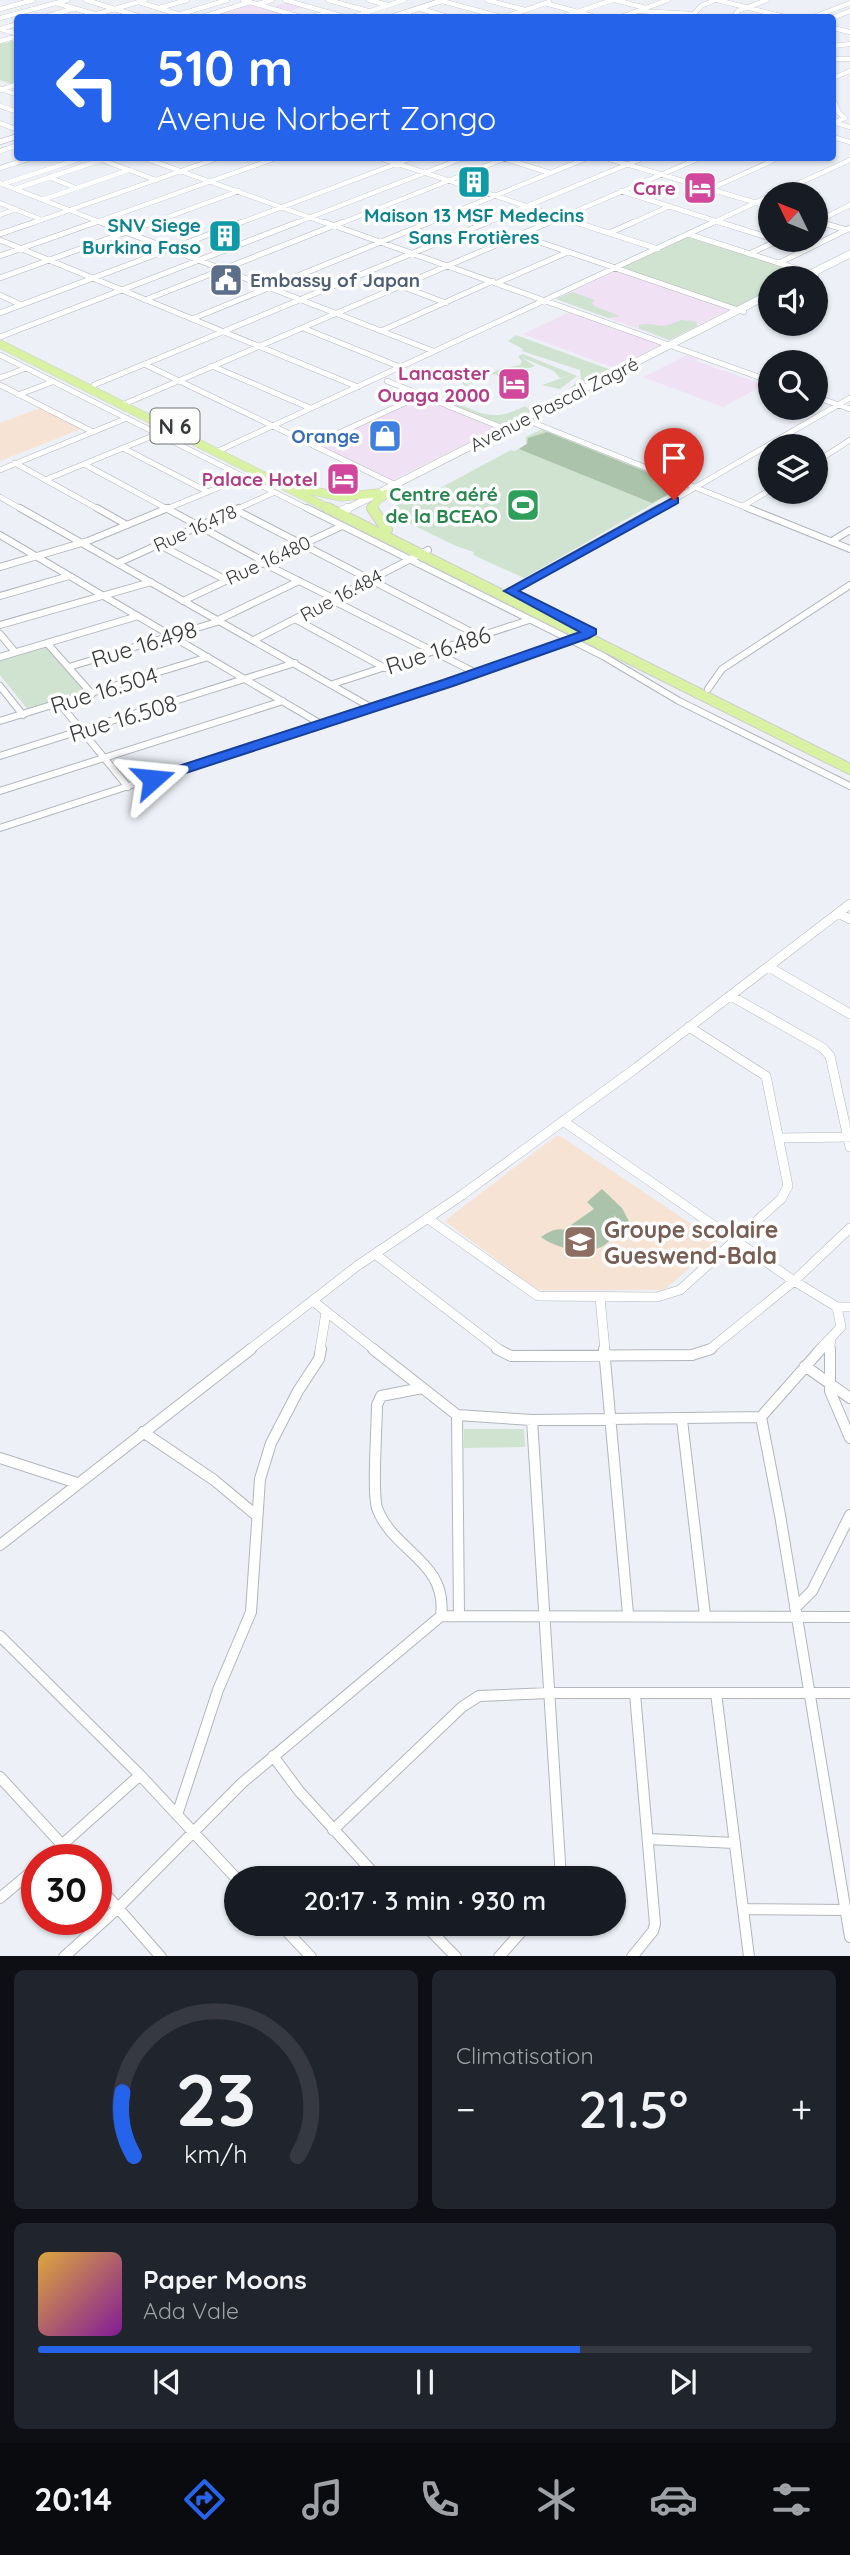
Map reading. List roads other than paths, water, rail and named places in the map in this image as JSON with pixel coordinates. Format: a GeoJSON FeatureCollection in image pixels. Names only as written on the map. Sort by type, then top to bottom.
{"type":"FeatureCollection","features":[{"type":"Feature","properties":{"kind":"main road"},"geometry":{"type":"LineString","coordinates":[[402,14],[443,0]]}},
{"type":"Feature","properties":{"kind":"main road"},"geometry":{"type":"LineString","coordinates":[[828,268],[850,256]]}},
{"type":"Feature","properties":{"kind":"main road","name":"Avenue Pascal Zagré"},"geometry":{"type":"LineString","coordinates":[[347,514],[398,485],[758,302]]}},
{"type":"Feature","properties":{"kind":"main road","name":"N 6"},"geometry":{"type":"LineString","coordinates":[[0,336],[94,386],[138,413],[306,489],[347,514],[387,530],[424,552],[510,591],[850,769]]}},
{"type":"Feature","properties":{"kind":"main road","name":"N 6"},"geometry":{"type":"LineString","coordinates":[[0,344],[220,451],[256,472],[424,552],[542,614],[708,689],[850,760]]}},
{"type":"Feature","properties":{"kind":"main road","name":"Avenue Pascal Zagré"},"geometry":{"type":"LineString","coordinates":[[508,430],[672,346]]}},
{"type":"Feature","properties":{"kind":"main road"},"geometry":{"type":"LineString","coordinates":[[306,489],[341,498],[382,494]]}},
{"type":"Feature","properties":{"kind":"main road"},"geometry":{"type":"LineString","coordinates":[[382,494],[372,509],[387,530]]}},
{"type":"Feature","properties":{"kind":"street"},"geometry":{"type":"LineString","coordinates":[[0,9],[33,0]]}},
{"type":"Feature","properties":{"kind":"street"},"geometry":{"type":"LineString","coordinates":[[46,0],[91,14]]}},
{"type":"Feature","properties":{"kind":"street"},"geometry":{"type":"LineString","coordinates":[[2,17],[67,0]]}},
{"type":"Feature","properties":{"kind":"street"},"geometry":{"type":"LineString","coordinates":[[86,0],[132,14]]}},
{"type":"Feature","properties":{"kind":"street"},"geometry":{"type":"LineString","coordinates":[[94,2],[102,0]]}},
{"type":"Feature","properties":{"kind":"street"},"geometry":{"type":"LineString","coordinates":[[98,14],[145,0]]}},
{"type":"Feature","properties":{"kind":"street"},"geometry":{"type":"LineString","coordinates":[[159,8],[187,0]]}},
{"type":"Feature","properties":{"kind":"street"},"geometry":{"type":"LineString","coordinates":[[138,2],[179,14],[227,0]]}},
{"type":"Feature","properties":{"kind":"street"},"geometry":{"type":"LineString","coordinates":[[243,0],[290,13]]}},
{"type":"Feature","properties":{"kind":"street"},"geometry":{"type":"LineString","coordinates":[[258,4],[272,0]]}},
{"type":"Feature","properties":{"kind":"street"},"geometry":{"type":"LineString","coordinates":[[331,0],[369,11]]}},
{"type":"Feature","properties":{"kind":"street"},"geometry":{"type":"LineString","coordinates":[[369,0],[388,5]]}},
{"type":"Feature","properties":{"kind":"street"},"geometry":{"type":"LineString","coordinates":[[360,14],[404,0]]}},
{"type":"Feature","properties":{"kind":"street"},"geometry":{"type":"LineString","coordinates":[[443,0],[493,14]]}},
{"type":"Feature","properties":{"kind":"street"},"geometry":{"type":"LineString","coordinates":[[487,0],[525,10]]}},
{"type":"Feature","properties":{"kind":"street"},"geometry":{"type":"LineString","coordinates":[[503,4],[516,0]]}},
{"type":"Feature","properties":{"kind":"street"},"geometry":{"type":"LineString","coordinates":[[513,14],[554,0]]}},
{"type":"Feature","properties":{"kind":"street"},"geometry":{"type":"LineString","coordinates":[[571,14],[614,0],[646,8]]}},
{"type":"Feature","properties":{"kind":"street"},"geometry":{"type":"LineString","coordinates":[[628,14],[668,0]]}},
{"type":"Feature","properties":{"kind":"street"},"geometry":{"type":"LineString","coordinates":[[695,14],[701,6],[716,0],[776,14]]}},
{"type":"Feature","properties":{"kind":"street"},"geometry":{"type":"LineString","coordinates":[[724,0],[748,7]]}},
{"type":"Feature","properties":{"kind":"street"},"geometry":{"type":"LineString","coordinates":[[738,14],[767,0]]}},
{"type":"Feature","properties":{"kind":"street"},"geometry":{"type":"LineString","coordinates":[[269,8],[290,1],[335,14]]}},
{"type":"Feature","properties":{"kind":"street"},"geometry":{"type":"LineString","coordinates":[[210,14],[250,2]]}},
{"type":"Feature","properties":{"kind":"street"},"geometry":{"type":"LineString","coordinates":[[545,3],[584,14]]}},
{"type":"Feature","properties":{"kind":"street"},"geometry":{"type":"LineString","coordinates":[[821,14],[850,3]]}},
{"type":"Feature","properties":{"kind":"street"},"geometry":{"type":"LineString","coordinates":[[282,11],[303,5]]}},
{"type":"Feature","properties":{"kind":"street"},"geometry":{"type":"LineString","coordinates":[[206,6],[220,10]]}},
{"type":"Feature","properties":{"kind":"street"},"geometry":{"type":"LineString","coordinates":[[54,14],[74,8]]}},
{"type":"Feature","properties":{"kind":"street"},"geometry":{"type":"LineString","coordinates":[[418,8],[438,14]]}},
{"type":"Feature","properties":{"kind":"street"},"geometry":{"type":"LineString","coordinates":[[638,10],[675,14]]}},
{"type":"Feature","properties":{"kind":"street"},"geometry":{"type":"LineString","coordinates":[[322,14],[328,12]]}},
{"type":"Feature","properties":{"kind":"street"},"geometry":{"type":"LineString","coordinates":[[836,106],[847,120]]}},
{"type":"Feature","properties":{"kind":"street"},"geometry":{"type":"LineString","coordinates":[[801,182],[850,160]]}},
{"type":"Feature","properties":{"kind":"street"},"geometry":{"type":"LineString","coordinates":[[0,167],[21,161]]}},
{"type":"Feature","properties":{"kind":"street"},"geometry":{"type":"LineString","coordinates":[[1,184],[73,161]]}},
{"type":"Feature","properties":{"kind":"street"},"geometry":{"type":"LineString","coordinates":[[15,189],[98,161]]}},
{"type":"Feature","properties":{"kind":"street"},"geometry":{"type":"LineString","coordinates":[[104,161],[156,180]]}},
{"type":"Feature","properties":{"kind":"street"},"geometry":{"type":"LineString","coordinates":[[153,161],[758,377]]}},
{"type":"Feature","properties":{"kind":"street"},"geometry":{"type":"LineString","coordinates":[[0,234],[208,161]]}},
{"type":"Feature","properties":{"kind":"street"},"geometry":{"type":"LineString","coordinates":[[0,256],[267,161]]}},
{"type":"Feature","properties":{"kind":"street"},"geometry":{"type":"LineString","coordinates":[[390,161],[658,248]]}},
{"type":"Feature","properties":{"kind":"street"},"geometry":{"type":"LineString","coordinates":[[0,313],[403,161]]}},
{"type":"Feature","properties":{"kind":"street"},"geometry":{"type":"LineString","coordinates":[[0,336],[450,161]]}},
{"type":"Feature","properties":{"kind":"street"},"geometry":{"type":"LineString","coordinates":[[423,172],[454,161]]}},
{"type":"Feature","properties":{"kind":"street"},"geometry":{"type":"LineString","coordinates":[[145,300],[496,161]]}},
{"type":"Feature","properties":{"kind":"street"},"geometry":{"type":"LineString","coordinates":[[513,161],[550,173]]}},
{"type":"Feature","properties":{"kind":"street"},"geometry":{"type":"LineString","coordinates":[[192,319],[580,161]]}},
{"type":"Feature","properties":{"kind":"street"},"geometry":{"type":"LineString","coordinates":[[617,161],[757,202]]}},
{"type":"Feature","properties":{"kind":"street"},"geometry":{"type":"LineString","coordinates":[[94,386],[636,161]]}},
{"type":"Feature","properties":{"kind":"street"},"geometry":{"type":"LineString","coordinates":[[125,404],[691,161]]}},
{"type":"Feature","properties":{"kind":"street"},"geometry":{"type":"LineString","coordinates":[[710,188],[772,161]]}},
{"type":"Feature","properties":{"kind":"street"},"geometry":{"type":"LineString","coordinates":[[836,166],[850,170]]}},
{"type":"Feature","properties":{"kind":"street"},"geometry":{"type":"LineString","coordinates":[[42,200],[128,170]]}},
{"type":"Feature","properties":{"kind":"street"},"geometry":{"type":"LineString","coordinates":[[49,177],[76,188]]}},
{"type":"Feature","properties":{"kind":"street"},"geometry":{"type":"LineString","coordinates":[[1,184],[433,351]]}},
{"type":"Feature","properties":{"kind":"street"},"geometry":{"type":"LineString","coordinates":[[0,278],[239,191]]}},
{"type":"Feature","properties":{"kind":"street"},"geometry":{"type":"LineString","coordinates":[[621,191],[758,234]]}},
{"type":"Feature","properties":{"kind":"street"},"geometry":{"type":"LineString","coordinates":[[220,451],[757,202]]}},
{"type":"Feature","properties":{"kind":"street"},"geometry":{"type":"LineString","coordinates":[[0,203],[43,220]]}},
{"type":"Feature","properties":{"kind":"street"},"geometry":{"type":"LineString","coordinates":[[828,215],[850,205]]}},
{"type":"Feature","properties":{"kind":"street"},"geometry":{"type":"LineString","coordinates":[[609,233],[670,206]]}},
{"type":"Feature","properties":{"kind":"street"},"geometry":{"type":"LineString","coordinates":[[0,215],[16,209]]}},
{"type":"Feature","properties":{"kind":"street"},"geometry":{"type":"LineString","coordinates":[[828,224],[849,229]]}},
{"type":"Feature","properties":{"kind":"street"},"geometry":{"type":"LineString","coordinates":[[779,263],[849,229]]}},
{"type":"Feature","properties":{"kind":"street"},"geometry":{"type":"LineString","coordinates":[[688,234],[787,266]]}},
{"type":"Feature","properties":{"kind":"street"},"geometry":{"type":"LineString","coordinates":[[519,235],[741,311]]}},
{"type":"Feature","properties":{"kind":"street"},"geometry":{"type":"LineString","coordinates":[[0,240],[358,387]]}},
{"type":"Feature","properties":{"kind":"street"},"geometry":{"type":"LineString","coordinates":[[748,254],[758,249]]}},
{"type":"Feature","properties":{"kind":"street"},"geometry":{"type":"LineString","coordinates":[[382,331],[568,252]]}},
{"type":"Feature","properties":{"kind":"street"},"geometry":{"type":"LineString","coordinates":[[401,286],[446,303]]}},
{"type":"Feature","properties":{"kind":"street"},"geometry":{"type":"LineString","coordinates":[[0,295],[22,305]]}},
{"type":"Feature","properties":{"kind":"street"},"geometry":{"type":"LineString","coordinates":[[303,328],[400,367]]}},
{"type":"Feature","properties":{"kind":"street"},"geometry":{"type":"LineString","coordinates":[[0,355],[620,664],[643,682],[850,786]]}},
{"type":"Feature","properties":{"kind":"street"},"geometry":{"type":"LineString","coordinates":[[0,378],[38,363]]}},
{"type":"Feature","properties":{"kind":"street"},"geometry":{"type":"LineString","coordinates":[[146,365],[398,485]]}},
{"type":"Feature","properties":{"kind":"street"},"geometry":{"type":"LineString","coordinates":[[212,366],[310,408]]}},
{"type":"Feature","properties":{"kind":"street"},"geometry":{"type":"LineString","coordinates":[[387,381],[508,430]]}},
{"type":"Feature","properties":{"kind":"street"},"geometry":{"type":"LineString","coordinates":[[18,395],[52,382]]}},
{"type":"Feature","properties":{"kind":"street"},"geometry":{"type":"LineString","coordinates":[[0,385],[93,432]]}},
{"type":"Feature","properties":{"kind":"street"},"geometry":{"type":"LineString","coordinates":[[313,445],[422,395]]}},
{"type":"Feature","properties":{"kind":"street"},"geometry":{"type":"LineString","coordinates":[[510,591],[696,488],[850,398]]}},
{"type":"Feature","properties":{"kind":"street"},"geometry":{"type":"LineString","coordinates":[[828,401],[850,409]]}},
{"type":"Feature","properties":{"kind":"street"},"geometry":{"type":"LineString","coordinates":[[0,470],[138,413]]}},
{"type":"Feature","properties":{"kind":"street"},"geometry":{"type":"LineString","coordinates":[[529,421],[850,549]]}},
{"type":"Feature","properties":{"kind":"street"},"geometry":{"type":"LineString","coordinates":[[45,480],[170,429]]}},
{"type":"Feature","properties":{"kind":"street"},"geometry":{"type":"LineString","coordinates":[[828,454],[850,440]]}},
{"type":"Feature","properties":{"kind":"street"},"geometry":{"type":"LineString","coordinates":[[123,448],[208,492]]}},
{"type":"Feature","properties":{"kind":"street"},"geometry":{"type":"LineString","coordinates":[[15,463],[127,525]]}},
{"type":"Feature","properties":{"kind":"street"},"geometry":{"type":"LineString","coordinates":[[84,464],[264,563],[476,673]]}},
{"type":"Feature","properties":{"kind":"street"},"geometry":{"type":"LineString","coordinates":[[0,567],[82,544],[256,472]]}},
{"type":"Feature","properties":{"kind":"street","name":"Rue 16.478"},"geometry":{"type":"LineString","coordinates":[[118,563],[273,493]]}},
{"type":"Feature","properties":{"kind":"street"},"geometry":{"type":"LineString","coordinates":[[0,497],[372,708]]}},
{"type":"Feature","properties":{"kind":"street"},"geometry":{"type":"LineString","coordinates":[[743,506],[758,497]]}},
{"type":"Feature","properties":{"kind":"street"},"geometry":{"type":"LineString","coordinates":[[236,510],[481,637]]}},
{"type":"Feature","properties":{"kind":"street","name":"Rue 16.480"},"geometry":{"type":"LineString","coordinates":[[183,601],[341,527],[347,514]]}},
{"type":"Feature","properties":{"kind":"street"},"geometry":{"type":"LineString","coordinates":[[832,541],[850,530]]}},
{"type":"Feature","properties":{"kind":"street"},"geometry":{"type":"LineString","coordinates":[[0,535],[321,724]]}},
{"type":"Feature","properties":{"kind":"street"},"geometry":{"type":"LineString","coordinates":[[159,544],[226,580]]}},
{"type":"Feature","properties":{"kind":"street","name":"Rue 16.484"},"geometry":{"type":"LineString","coordinates":[[254,640],[424,552]]}},
{"type":"Feature","properties":{"kind":"street"},"geometry":{"type":"LineString","coordinates":[[0,596],[69,576]]}},
{"type":"Feature","properties":{"kind":"street","name":"Rue 16.498"},"geometry":{"type":"LineString","coordinates":[[69,667],[219,621],[299,581]]}},
{"type":"Feature","properties":{"kind":"street"},"geometry":{"type":"LineString","coordinates":[[0,625],[151,582]]}},
{"type":"Feature","properties":{"kind":"street"},"geometry":{"type":"LineString","coordinates":[[708,689],[722,669],[850,585]]}},
{"type":"Feature","properties":{"kind":"street","name":"Rue 16.486"},"geometry":{"type":"LineString","coordinates":[[333,684],[481,637],[542,614]]}},
{"type":"Feature","properties":{"kind":"street"},"geometry":{"type":"LineString","coordinates":[[0,657],[138,616]]}},
{"type":"Feature","properties":{"kind":"street"},"geometry":{"type":"LineString","coordinates":[[295,619],[385,668]]}},
{"type":"Feature","properties":{"kind":"street"},"geometry":{"type":"LineString","coordinates":[[0,828],[372,708],[572,641],[588,633]]}},
{"type":"Feature","properties":{"kind":"street"},"geometry":{"type":"LineString","coordinates":[[0,634],[15,652]]}},
{"type":"Feature","properties":{"kind":"street"},"geometry":{"type":"LineString","coordinates":[[47,643],[92,694]]}},
{"type":"Feature","properties":{"kind":"street","name":"Rue 16.504"},"geometry":{"type":"LineString","coordinates":[[0,721],[208,657]]}},
{"type":"Feature","properties":{"kind":"street","name":"Rue 16.508"},"geometry":{"type":"LineString","coordinates":[[0,756],[295,663]]}},
{"type":"Feature","properties":{"kind":"street"},"geometry":{"type":"LineString","coordinates":[[1,687],[23,715]]}},
{"type":"Feature","properties":{"kind":"street"},"geometry":{"type":"LineString","coordinates":[[0,791],[283,701]]}},
{"type":"Feature","properties":{"kind":"street"},"geometry":{"type":"LineString","coordinates":[[60,704],[128,787]]}},
{"type":"Feature","properties":{"kind":"street"},"geometry":{"type":"LineString","coordinates":[[0,1545],[374,1254],[563,1121],[850,904]]}},
{"type":"Feature","properties":{"kind":"street"},"geometry":{"type":"LineString","coordinates":[[838,913],[850,919]]}},
{"type":"Feature","properties":{"kind":"street"},"geometry":{"type":"LineString","coordinates":[[769,967],[850,1014]]}},
{"type":"Feature","properties":{"kind":"street"},"geometry":{"type":"LineString","coordinates":[[731,996],[823,1048],[830,1056],[849,1141],[780,1138]]}},
{"type":"Feature","properties":{"kind":"street"},"geometry":{"type":"LineString","coordinates":[[427,1218],[534,1294],[546,1297],[600,1298],[664,1296],[674,1293],[788,1190],[780,1138],[764,1073],[689,1027]]}},
{"type":"Feature","properties":{"kind":"street"},"geometry":{"type":"LineString","coordinates":[[563,1121],[794,1281],[837,1307],[850,1307]]}},
{"type":"Feature","properties":{"kind":"street"},"geometry":{"type":"LineString","coordinates":[[374,1254],[505,1354],[605,1357],[706,1352],[794,1281],[850,1228]]}},
{"type":"Feature","properties":{"kind":"street"},"geometry":{"type":"LineString","coordinates":[[600,1298],[628,1614]]}},
{"type":"Feature","properties":{"kind":"street"},"geometry":{"type":"LineString","coordinates":[[313,1301],[457,1415],[532,1420],[761,1417],[841,1327],[837,1307]]}},
{"type":"Feature","properties":{"kind":"street"},"geometry":{"type":"LineString","coordinates":[[177,1815],[218,1690],[249,1618],[260,1479],[271,1443],[319,1359],[326,1312]]}},
{"type":"Feature","properties":{"kind":"street"},"geometry":{"type":"LineString","coordinates":[[831,1340],[826,1369],[827,1382],[835,1409],[850,1437]]}},
{"type":"Feature","properties":{"kind":"street"},"geometry":{"type":"LineString","coordinates":[[805,1366],[850,1398]]}},
{"type":"Feature","properties":{"kind":"street"},"geometry":{"type":"LineString","coordinates":[[422,1388],[381,1396],[377,1405],[376,1505],[382,1519],[442,1591],[441,1616]]}},
{"type":"Feature","properties":{"kind":"street"},"geometry":{"type":"LineString","coordinates":[[457,1415],[459,1616]]}},
{"type":"Feature","properties":{"kind":"street"},"geometry":{"type":"LineString","coordinates":[[761,1417],[850,1937]]}},
{"type":"Feature","properties":{"kind":"street"},"geometry":{"type":"LineString","coordinates":[[532,1420],[560,1866]]}},
{"type":"Feature","properties":{"kind":"street"},"geometry":{"type":"LineString","coordinates":[[682,1420],[705,1615]]}},
{"type":"Feature","properties":{"kind":"street"},"geometry":{"type":"LineString","coordinates":[[143,1432],[214,1480],[257,1516]]}},
{"type":"Feature","properties":{"kind":"street"},"geometry":{"type":"LineString","coordinates":[[0,1458],[77,1483]]}},
{"type":"Feature","properties":{"kind":"street"},"geometry":{"type":"LineString","coordinates":[[796,1612],[812,1591],[850,1516]]}},
{"type":"Feature","properties":{"kind":"street"},"geometry":{"type":"LineString","coordinates":[[64,1956],[118,1908],[273,1756],[441,1616],[796,1612],[850,1617]]}},
{"type":"Feature","properties":{"kind":"street"},"geometry":{"type":"LineString","coordinates":[[0,1636],[140,1775],[225,1866]]}},
{"type":"Feature","properties":{"kind":"street"},"geometry":{"type":"LineString","coordinates":[[333,1830],[474,1698],[549,1693],[850,1693]]}},
{"type":"Feature","properties":{"kind":"street"},"geometry":{"type":"LineString","coordinates":[[716,1693],[749,1956]]}},
{"type":"Feature","properties":{"kind":"street"},"geometry":{"type":"LineString","coordinates":[[632,1956],[653,1931],[655,1924],[635,1695]]}},
{"type":"Feature","properties":{"kind":"street"},"geometry":{"type":"LineString","coordinates":[[273,1756],[287,1777],[367,1866]]}},
{"type":"Feature","properties":{"kind":"street"},"geometry":{"type":"LineString","coordinates":[[63,1844],[140,1775]]}},
{"type":"Feature","properties":{"kind":"street"},"geometry":{"type":"LineString","coordinates":[[0,1777],[61,1844]]}},
{"type":"Feature","properties":{"kind":"street"},"geometry":{"type":"LineString","coordinates":[[648,1839],[735,1843]]}},
{"type":"Feature","properties":{"kind":"street"},"geometry":{"type":"LineString","coordinates":[[0,1898],[21,1880]]}},
{"type":"Feature","properties":{"kind":"street"},"geometry":{"type":"LineString","coordinates":[[112,1901],[161,1956]]}},
{"type":"Feature","properties":{"kind":"street"},"geometry":{"type":"LineString","coordinates":[[743,1909],[846,1910]]}},
{"type":"Feature","properties":{"kind":"street"},"geometry":{"type":"LineString","coordinates":[[292,1936],[311,1956]]}},
{"type":"Feature","properties":{"kind":"street"},"geometry":{"type":"LineString","coordinates":[[436,1936],[456,1956]]}},
{"type":"Feature","properties":{"kind":"street"},"geometry":{"type":"LineString","coordinates":[[499,1956],[517,1936]]}},
{"type":"Feature","properties":{"kind":"place","name":"Maison 13 MSF Medecins Sans Frotières"},"geometry":{"type":"Point","coordinates":[474,182]}},
{"type":"Feature","properties":{"kind":"place","name":"Care"},"geometry":{"type":"Point","coordinates":[700,188]}},
{"type":"Feature","properties":{"kind":"place","name":"SNV Siege Burkina Faso"},"geometry":{"type":"Point","coordinates":[225,236]}},
{"type":"Feature","properties":{"kind":"place","name":"Embassy of Japan"},"geometry":{"type":"Point","coordinates":[226,280]}},
{"type":"Feature","properties":{"kind":"place","name":"Lancaster Ouaga 2000"},"geometry":{"type":"Point","coordinates":[514,384]}},
{"type":"Feature","properties":{"kind":"place","name":"Orange"},"geometry":{"type":"Point","coordinates":[385,436]}},
{"type":"Feature","properties":{"kind":"place","name":"Palace Hotel"},"geometry":{"type":"Point","coordinates":[343,479]}},
{"type":"Feature","properties":{"kind":"place","name":"Centre aéré de la BCEAO"},"geometry":{"type":"Point","coordinates":[523,505]}},
{"type":"Feature","properties":{"kind":"place","name":"Groupe scolaire Gueswend-Bala"},"geometry":{"type":"Point","coordinates":[580,1242]}}]}
